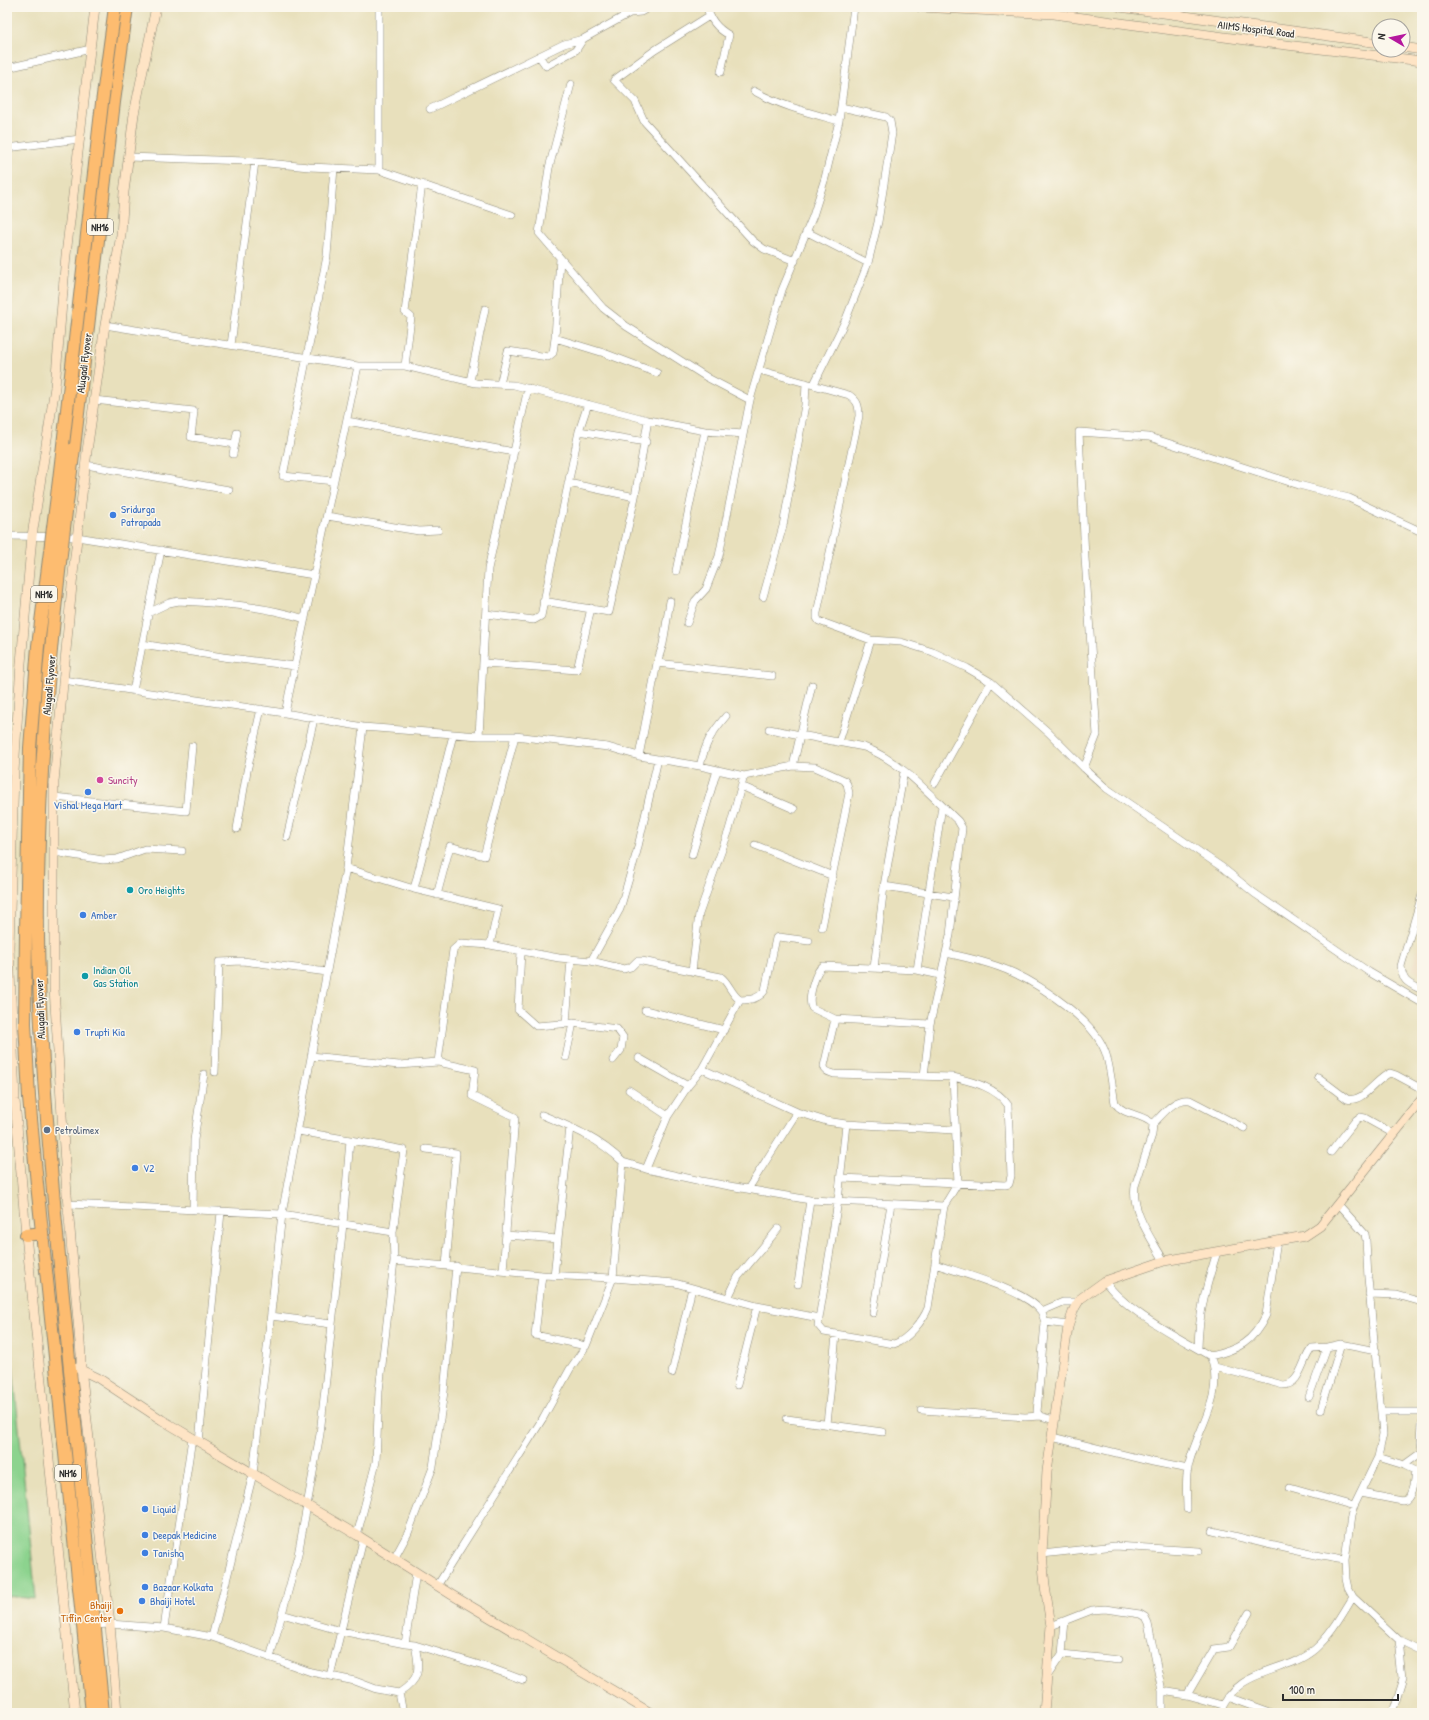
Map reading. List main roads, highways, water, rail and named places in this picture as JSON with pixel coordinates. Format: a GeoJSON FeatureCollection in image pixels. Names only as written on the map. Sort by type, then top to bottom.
{"type":"FeatureCollection","features":[{"type":"Feature","properties":{"kind":"highway","name":"Alugadi Flyover"},"geometry":{"type":"LineString","coordinates":[[42,1233],[29,1097],[25,1023],[30,748],[38,646],[60,480],[102,103],[115,7]]}},
{"type":"Feature","properties":{"kind":"highway","name":"Alugadi Flyover"},"geometry":{"type":"LineString","coordinates":[[103,1713],[94,1624],[75,1368],[68,1350],[48,1150],[40,1030],[38,935],[39,853],[44,741],[52,645],[114,102],[127,7]]}},
{"type":"Feature","properties":{"kind":"highway"},"geometry":{"type":"LineString","coordinates":[[26,1235],[42,1233]]}},
{"type":"Feature","properties":{"kind":"highway","name":"NH16"},"geometry":{"type":"LineString","coordinates":[[42,1233],[92,1713]]}},
{"type":"Feature","properties":{"kind":"place","name":"Sridurga Patrapada"},"geometry":{"type":"Point","coordinates":[113,515]}},
{"type":"Feature","properties":{"kind":"place","name":"Suncity"},"geometry":{"type":"Point","coordinates":[100,780]}},
{"type":"Feature","properties":{"kind":"place","name":"Vishal Mega Mart"},"geometry":{"type":"Point","coordinates":[88,792]}},
{"type":"Feature","properties":{"kind":"place","name":"Oro Heights"},"geometry":{"type":"Point","coordinates":[130,890]}},
{"type":"Feature","properties":{"kind":"place","name":"Amber"},"geometry":{"type":"Point","coordinates":[83,915]}},
{"type":"Feature","properties":{"kind":"place","name":"Indian Oil Gas Station"},"geometry":{"type":"Point","coordinates":[85,976]}},
{"type":"Feature","properties":{"kind":"place","name":"Trupti Kia"},"geometry":{"type":"Point","coordinates":[77,1032]}},
{"type":"Feature","properties":{"kind":"place","name":"Petrolimex"},"geometry":{"type":"Point","coordinates":[47,1130]}},
{"type":"Feature","properties":{"kind":"place","name":"V2"},"geometry":{"type":"Point","coordinates":[135,1168]}},
{"type":"Feature","properties":{"kind":"place","name":"Liquid"},"geometry":{"type":"Point","coordinates":[145,1509]}},
{"type":"Feature","properties":{"kind":"place","name":"Deepak Medicine"},"geometry":{"type":"Point","coordinates":[145,1535]}},
{"type":"Feature","properties":{"kind":"place","name":"Tanishq"},"geometry":{"type":"Point","coordinates":[145,1553]}},
{"type":"Feature","properties":{"kind":"place","name":"Bazaar Kolkata"},"geometry":{"type":"Point","coordinates":[145,1587]}},
{"type":"Feature","properties":{"kind":"place","name":"Bhaiji Hotel"},"geometry":{"type":"Point","coordinates":[142,1601]}},
{"type":"Feature","properties":{"kind":"place","name":"Bhaiji Tiffin Center"},"geometry":{"type":"Point","coordinates":[120,1611]}}]}
